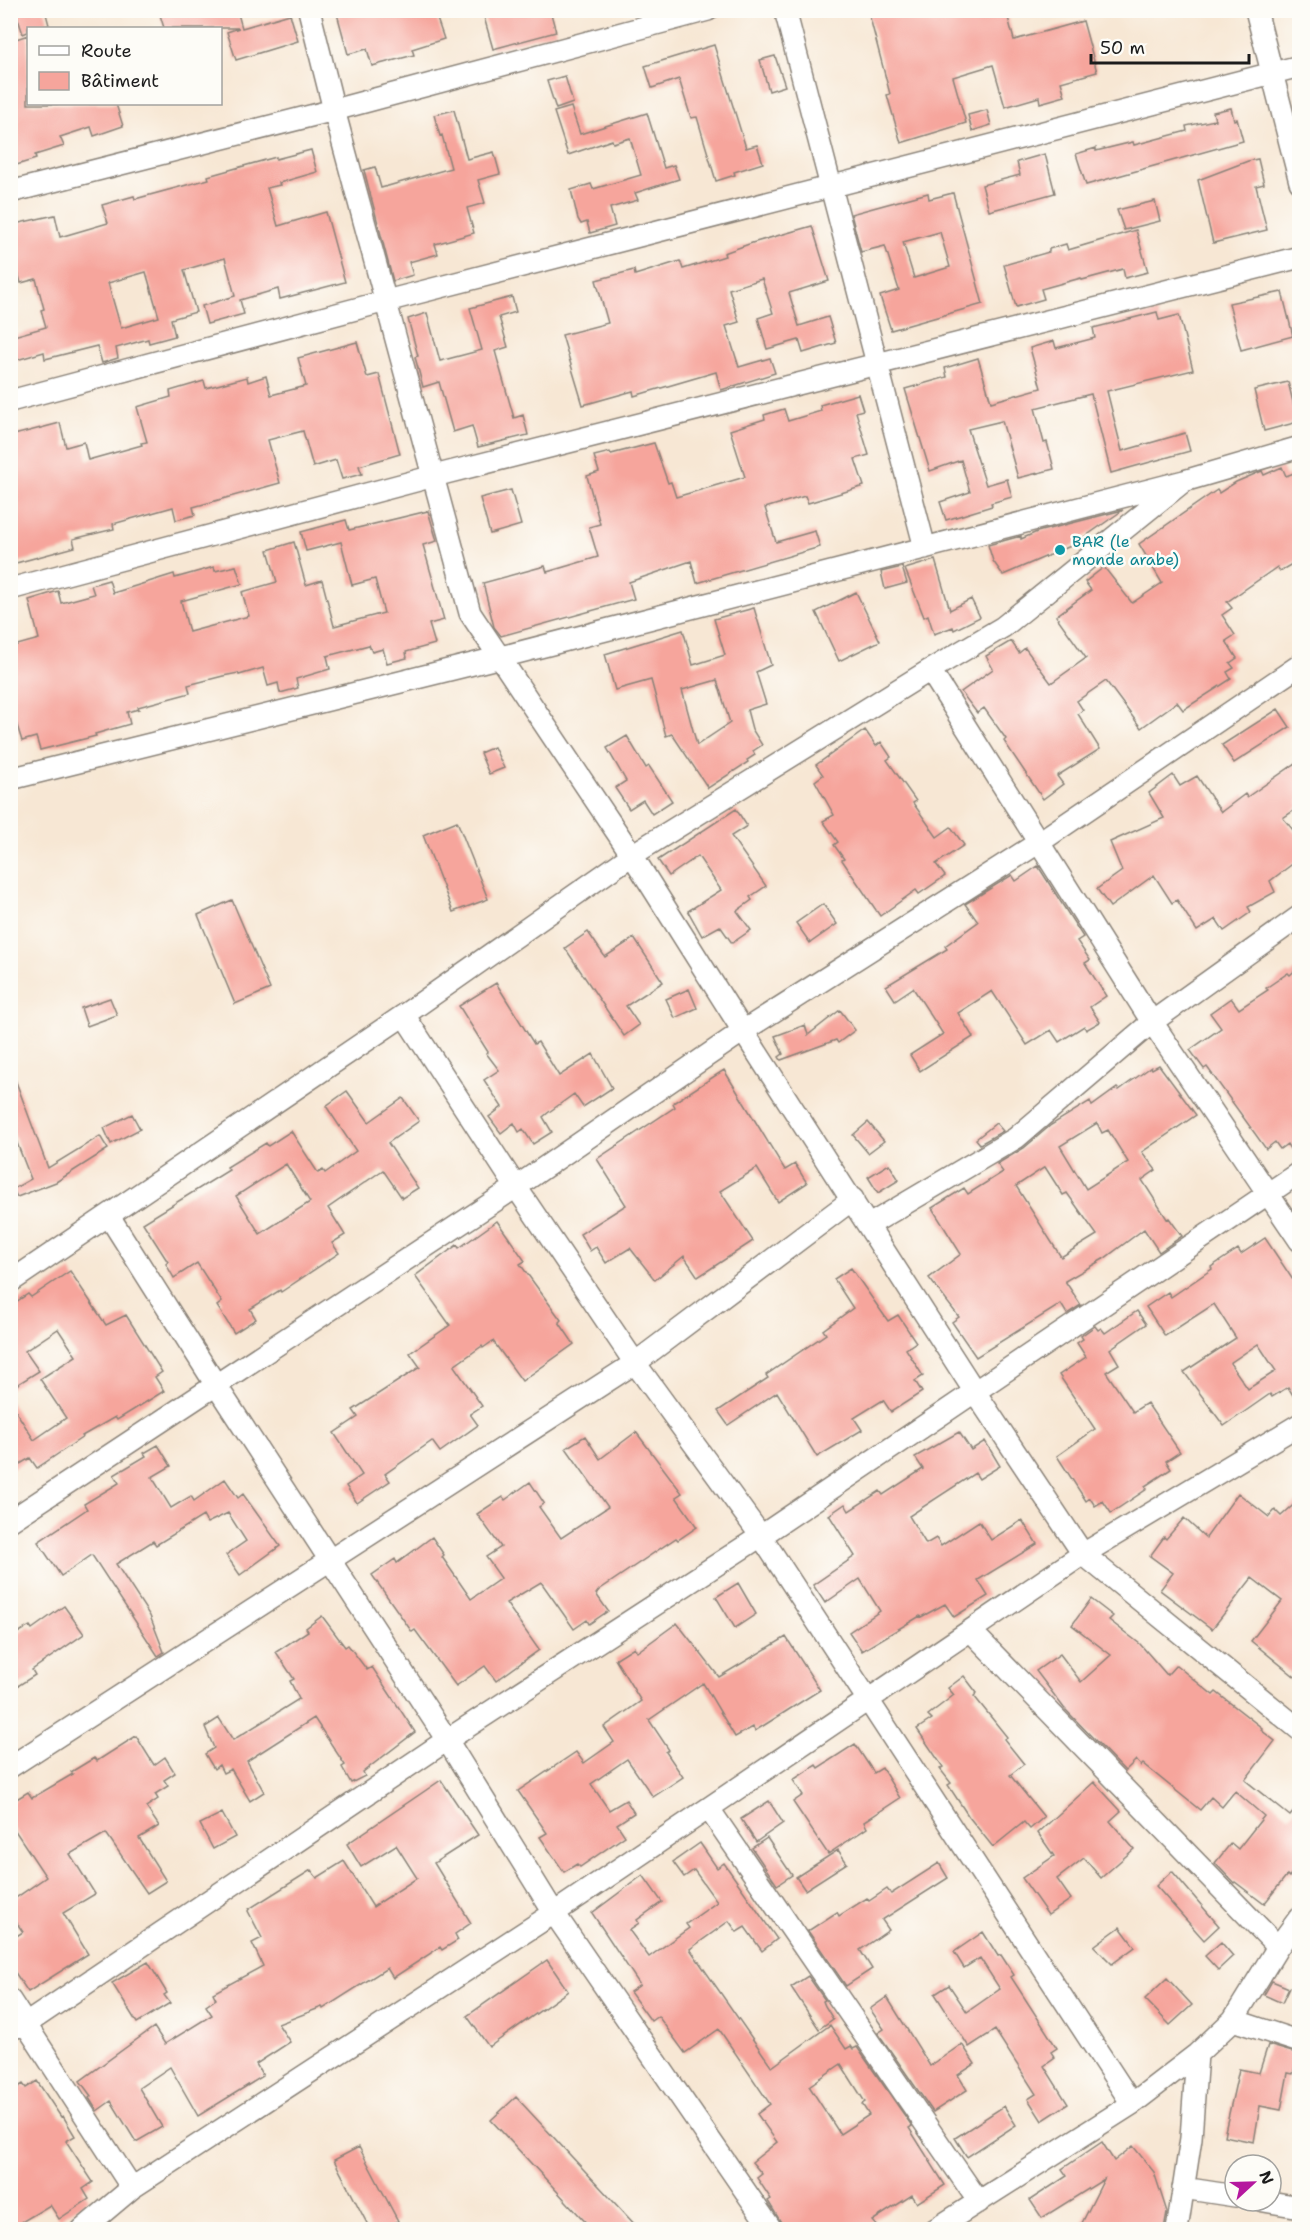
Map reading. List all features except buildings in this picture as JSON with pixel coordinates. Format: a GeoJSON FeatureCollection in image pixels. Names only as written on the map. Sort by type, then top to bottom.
{"type":"FeatureCollection","features":[{"type":"Feature","properties":{"kind":"street"},"geometry":{"type":"LineString","coordinates":[[309,10],[470,613],[632,855],[975,1392],[1083,1554],[1299,1730]]}},
{"type":"Feature","properties":{"kind":"street"},"geometry":{"type":"LineString","coordinates":[[10,192],[334,110],[708,10]]}},
{"type":"Feature","properties":{"kind":"street"},"geometry":{"type":"LineString","coordinates":[[785,10],[925,548]]}},
{"type":"Feature","properties":{"kind":"street"},"geometry":{"type":"LineString","coordinates":[[1256,10],[1299,182]]}},
{"type":"Feature","properties":{"kind":"street"},"geometry":{"type":"LineString","coordinates":[[10,401],[386,301],[1299,66]]}},
{"type":"Feature","properties":{"kind":"street"},"geometry":{"type":"LineString","coordinates":[[10,589],[434,476],[1299,257]]}},
{"type":"Feature","properties":{"kind":"street"},"geometry":{"type":"LineString","coordinates":[[10,779],[501,657],[1184,482],[1299,447]]}},
{"type":"Feature","properties":{"kind":"street"},"geometry":{"type":"LineString","coordinates":[[10,1282],[404,1015],[632,855],[1003,627],[1184,482]]}},
{"type":"Feature","properties":{"kind":"street"},"geometry":{"type":"LineString","coordinates":[[10,1521],[516,1187],[743,1031],[1038,843],[1299,665]]}},
{"type":"Feature","properties":{"kind":"street"},"geometry":{"type":"LineString","coordinates":[[930,670],[1152,1022],[1299,1241]]}},
{"type":"Feature","properties":{"kind":"street"},"geometry":{"type":"LineString","coordinates":[[869,1225],[1016,1138],[1152,1022],[1299,916]]}},
{"type":"Feature","properties":{"kind":"street"},"geometry":{"type":"LineString","coordinates":[[404,1015],[516,1187],[635,1363],[761,1536],[1132,2104]]}},
{"type":"Feature","properties":{"kind":"street"},"geometry":{"type":"LineString","coordinates":[[18,2026],[447,1740],[761,1536],[1299,1172]]}},
{"type":"Feature","properties":{"kind":"street"},"geometry":{"type":"LineString","coordinates":[[10,1767],[635,1363],[853,1199]]}},
{"type":"Feature","properties":{"kind":"street"},"geometry":{"type":"LineString","coordinates":[[109,1216],[447,1740],[554,1913],[772,2229]]}},
{"type":"Feature","properties":{"kind":"street"},"geometry":{"type":"LineString","coordinates":[[82,2229],[132,2188],[554,1913],[1083,1554],[1299,1424]]}},
{"type":"Feature","properties":{"kind":"street"},"geometry":{"type":"LineString","coordinates":[[971,1631],[1278,1947]]}},
{"type":"Feature","properties":{"kind":"street"},"geometry":{"type":"LineString","coordinates":[[709,1809],[979,2202]]}},
{"type":"Feature","properties":{"kind":"street"},"geometry":{"type":"LineString","coordinates":[[934,2229],[1132,2104],[1197,2054],[1233,2020],[1299,1917]]}},
{"type":"Feature","properties":{"kind":"street"},"geometry":{"type":"LineString","coordinates":[[10,2000],[18,2026],[132,2188]]}},
{"type":"Feature","properties":{"kind":"street"},"geometry":{"type":"LineString","coordinates":[[1233,2020],[1299,2042]]}},
{"type":"Feature","properties":{"kind":"street"},"geometry":{"type":"LineString","coordinates":[[1177,2229],[1191,2138],[1197,2054]]}},
{"type":"Feature","properties":{"kind":"street"},"geometry":{"type":"LineString","coordinates":[[1183,2188],[1223,2194]]}},
{"type":"Feature","properties":{"kind":"street"},"geometry":{"type":"LineString","coordinates":[[1283,2204],[1299,2207]]}},
{"type":"Feature","properties":{"kind":"place","name":"BAR (le monde arabe)"},"geometry":{"type":"Point","coordinates":[1060,550]}}]}
